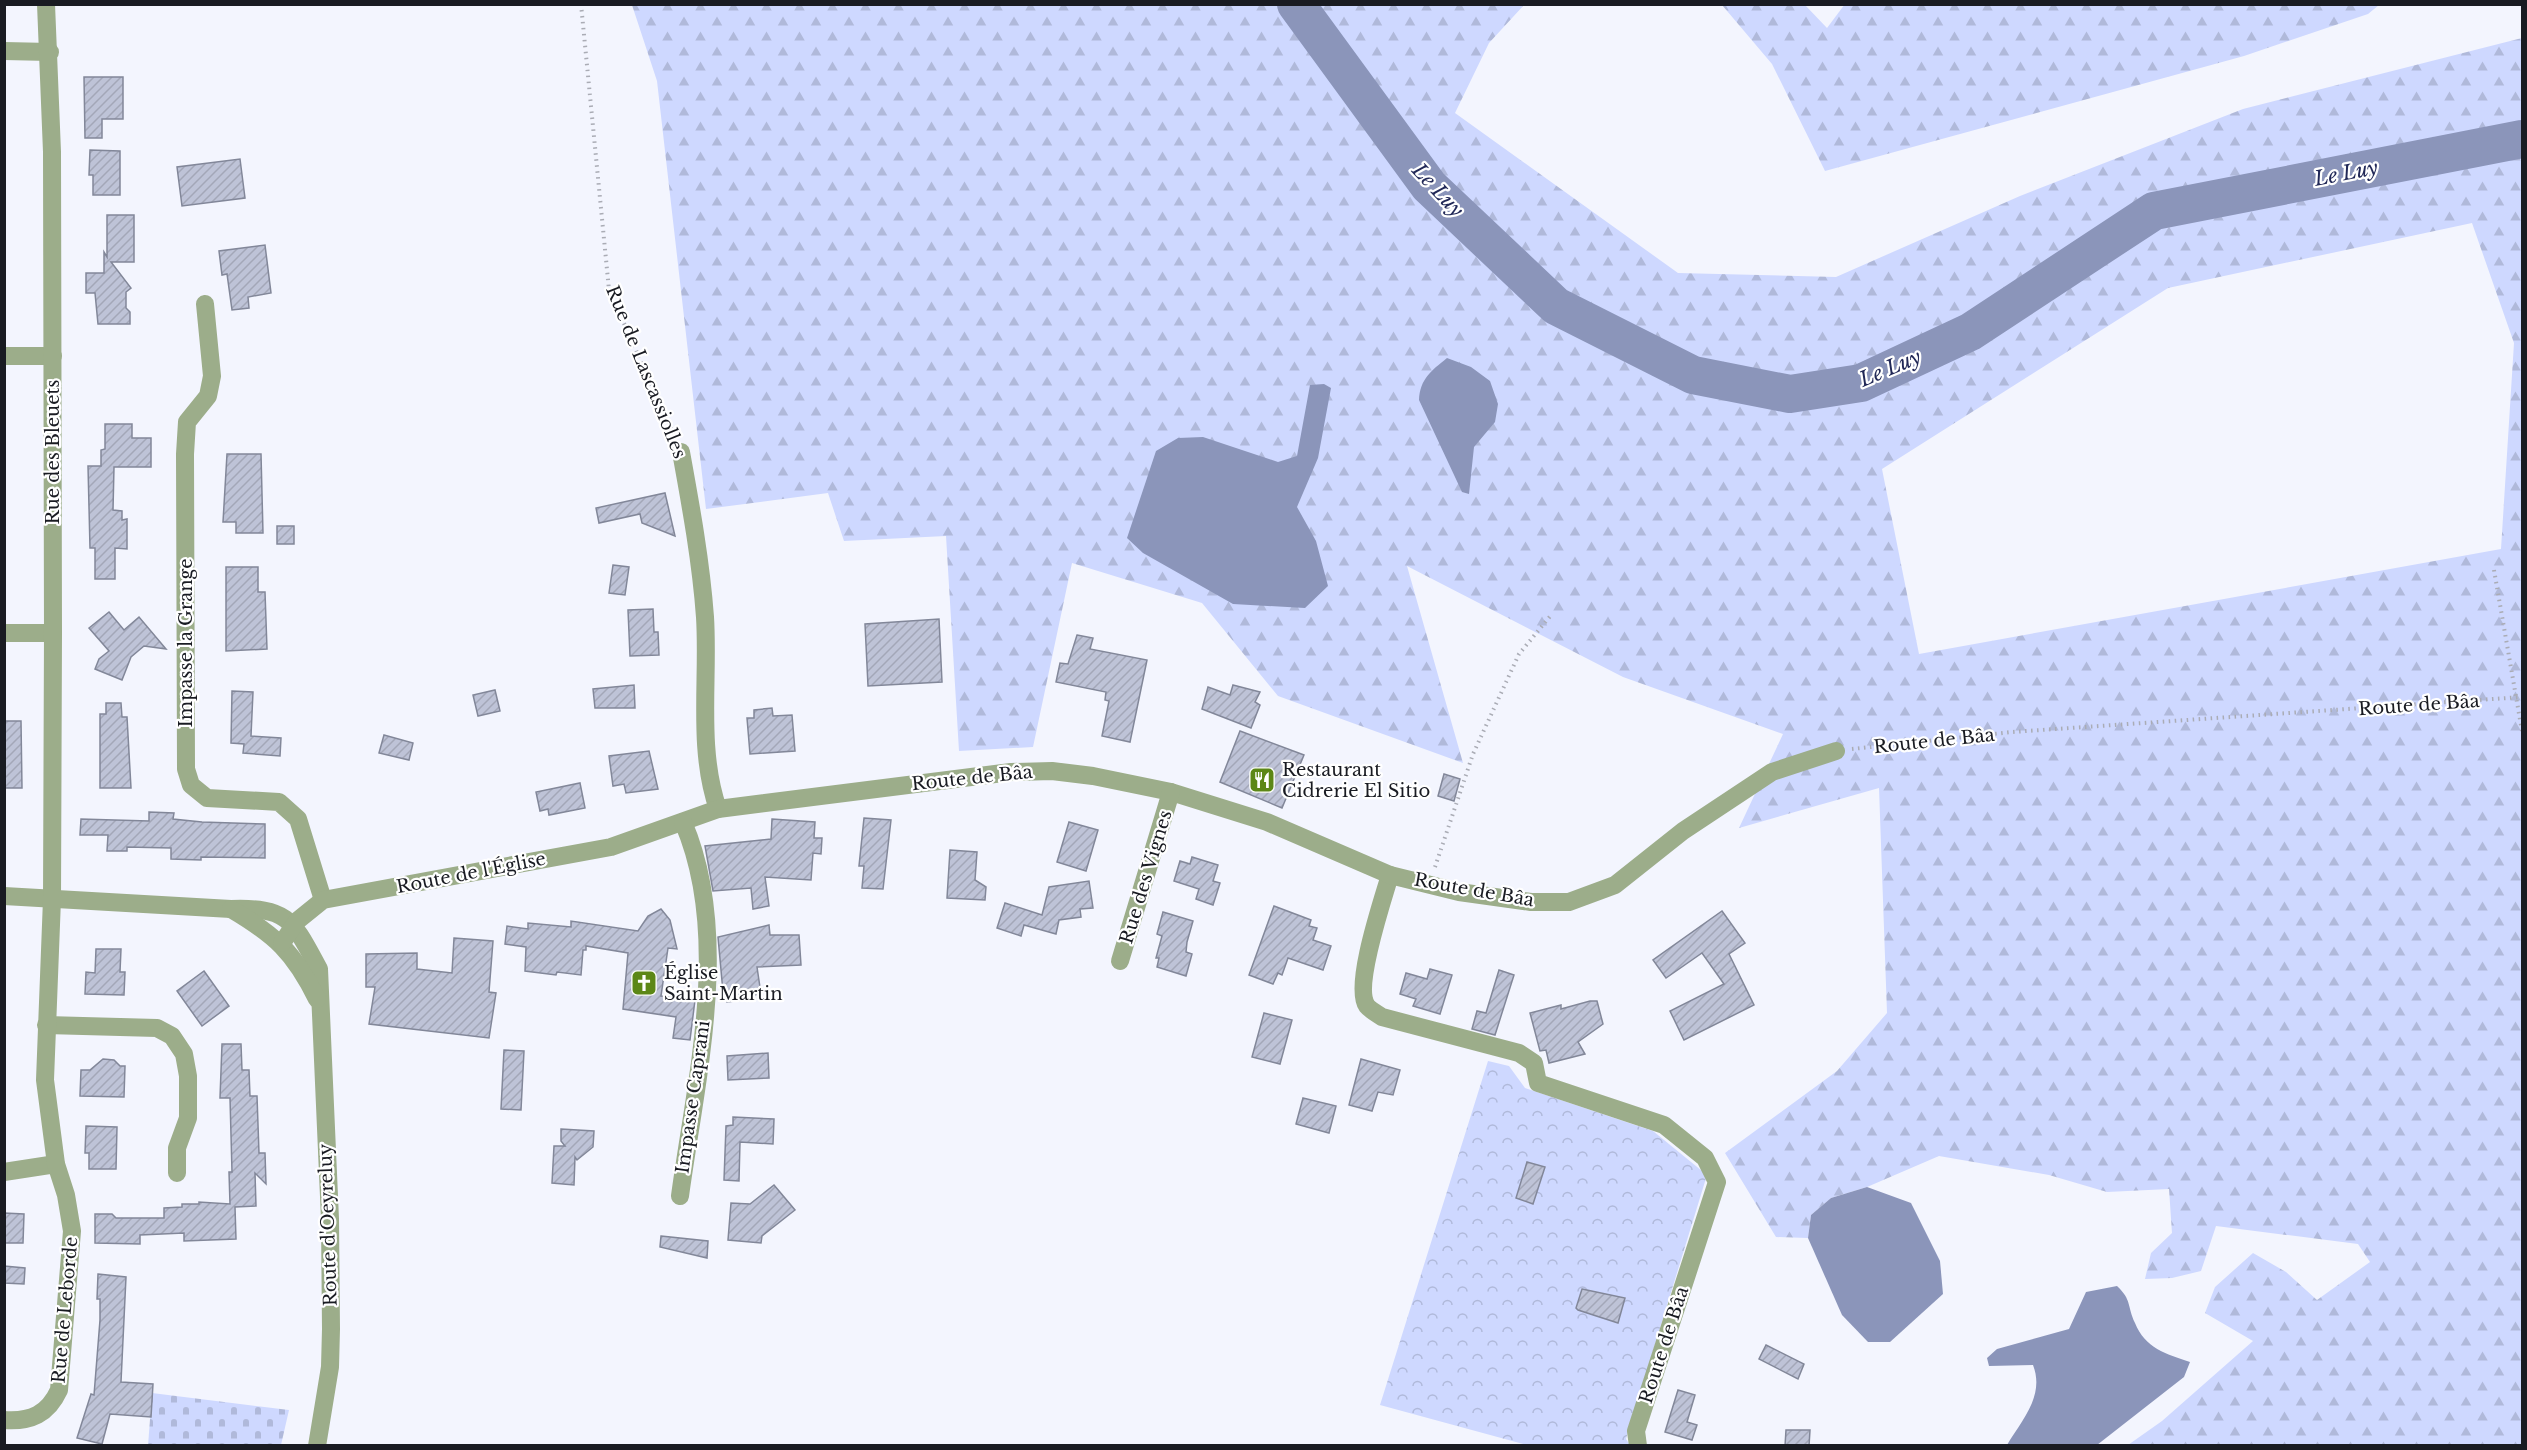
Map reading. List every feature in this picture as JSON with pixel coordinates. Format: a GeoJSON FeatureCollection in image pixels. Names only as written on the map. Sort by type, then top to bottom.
{"type":"FeatureCollection","features":[{"type":"Feature","properties":{"kind":"street","name":"Rue des Bleuets"},"geometry":{"type":"LineString","coordinates":[[46,4],[50,52],[53,356],[52,899]]}},
{"type":"Feature","properties":{"kind":"street"},"geometry":{"type":"LineString","coordinates":[[4,51],[50,52]]}},
{"type":"Feature","properties":{"kind":"street","name":"Impasse la Grange"},"geometry":{"type":"LineString","coordinates":[[205,304],[212,376],[208,396],[187,422],[185,454],[186,769],[192,785],[207,798],[279,802],[298,819],[322,900]]}},
{"type":"Feature","properties":{"kind":"street"},"geometry":{"type":"LineString","coordinates":[[4,356],[53,356]]}},
{"type":"Feature","properties":{"kind":"street","name":"Rue de Lascassiolles"},"geometry":{"type":"LineString","coordinates":[[681,452],[693,520],[705,616],[708,762],[718,809]]}},
{"type":"Feature","properties":{"kind":"street"},"geometry":{"type":"LineString","coordinates":[[4,633],[53,633]]}},
{"type":"Feature","properties":{"kind":"street","name":"Route de Bâa"},"geometry":{"type":"LineString","coordinates":[[718,809],[1011,772],[1052,771],[1093,776],[1171,792],[1267,822],[1390,875],[1531,902],[1569,902],[1615,885],[1683,831],[1772,772],[1836,751]]}},
{"type":"Feature","properties":{"kind":"street","name":"Rue des Vignes"},"geometry":{"type":"LineString","coordinates":[[1120,961],[1171,792]]}},
{"type":"Feature","properties":{"kind":"street","name":"Route de l'Église"},"geometry":{"type":"LineString","coordinates":[[322,900],[612,847],[718,809]]}},
{"type":"Feature","properties":{"kind":"street","name":"Impasse Caprani"},"geometry":{"type":"LineString","coordinates":[[680,1196],[708,990],[709,939],[705,904],[683,822]]}},
{"type":"Feature","properties":{"kind":"street","name":"Route de Bâa"},"geometry":{"type":"LineString","coordinates":[[1390,875],[1364,972],[1362,990],[1367,1006],[1382,1017],[1519,1053],[1534,1063],[1538,1083],[1664,1125],[1705,1158],[1717,1182],[1636,1431],[1638,1446]]}},
{"type":"Feature","properties":{"kind":"street"},"geometry":{"type":"LineString","coordinates":[[4,896],[231,909],[262,908],[278,914],[294,925]]}},
{"type":"Feature","properties":{"kind":"street","name":"Rue de Leborde"},"geometry":{"type":"LineString","coordinates":[[4,1420],[36,1418],[52,1406],[59,1390],[72,1231],[66,1195],[56,1164],[45,1080],[52,899]]}},
{"type":"Feature","properties":{"kind":"street"},"geometry":{"type":"LineString","coordinates":[[231,909],[282,943],[294,925],[322,900]]}},
{"type":"Feature","properties":{"kind":"street","name":"Route d'Oeyreluy"},"geometry":{"type":"LineString","coordinates":[[294,925],[319,969],[330,1219],[331,1329],[330,1367],[317,1446]]}},
{"type":"Feature","properties":{"kind":"street","name":"Route d'Oeyreluy"},"geometry":{"type":"LineString","coordinates":[[282,943],[304,972],[319,1004]]}},
{"type":"Feature","properties":{"kind":"street"},"geometry":{"type":"LineString","coordinates":[[46,1025],[157,1028],[172,1035],[184,1054],[188,1076],[188,1118],[177,1148],[177,1173]]}},
{"type":"Feature","properties":{"kind":"street"},"geometry":{"type":"LineString","coordinates":[[4,1172],[56,1164]]}},
{"type":"Feature","properties":{"kind":"path","name":"Rue de Lascassiolles"},"geometry":{"type":"LineString","coordinates":[[581,4],[609,290],[661,401],[681,452]]}},
{"type":"Feature","properties":{"kind":"path"},"geometry":{"type":"LineString","coordinates":[[2494,570],[2523,731]]}},
{"type":"Feature","properties":{"kind":"path"},"geometry":{"type":"LineString","coordinates":[[1429,884],[1473,754],[1519,654],[1552,614]]}},
{"type":"Feature","properties":{"kind":"path","name":"Route de Bâa"},"geometry":{"type":"LineString","coordinates":[[1836,751],[2012,732],[2523,697]]}},
{"type":"Feature","properties":{"kind":"green space"},"geometry":{"type":"Polygon","coordinates":[[[1845,4],[2379,5],[2368,14],[2244,56],[1825,171],[1772,64],[1722,5],[1805,5],[1827,28],[1845,4]]]}},
{"type":"Feature","properties":{"kind":"green space"},"geometry":{"type":"Polygon","coordinates":[[[632,5],[1524,5],[1489,43],[1455,113],[1678,273],[1836,277],[2020,196],[2243,109],[2522,38],[2522,1445],[2128,1445],[2162,1421],[2253,1341],[2205,1313],[2215,1287],[2253,1253],[2286,1272],[2317,1300],[2370,1262],[2358,1244],[2216,1226],[2201,1271],[2172,1278],[2145,1279],[2151,1253],[2172,1233],[2169,1189],[2107,1192],[2049,1175],[1939,1156],[1867,1187],[1831,1198],[1811,1215],[1808,1238],[1776,1237],[1725,1153],[1837,1071],[1887,1013],[1879,788],[1739,828],[1783,734],[1623,677],[1407,566],[1463,763],[1278,696],[1202,603],[1072,563],[1033,747],[959,751],[946,536],[844,541],[828,493],[706,509],[657,81],[632,5]],[[2472,223],[2168,288],[1882,469],[1919,654],[2501,549],[2514,343],[2472,223]]]}},
{"type":"Feature","properties":{"kind":"green space"},"geometry":{"type":"Polygon","coordinates":[[[1488,1061],[1509,1066],[1525,1088],[1653,1131],[1707,1175],[1626,1439],[1630,1445],[1527,1445],[1380,1405],[1488,1061]]]}},
{"type":"Feature","properties":{"kind":"green space"},"geometry":{"type":"Polygon","coordinates":[[[152,1393],[289,1410],[281,1445],[148,1446],[152,1393]]]}},
{"type":"Feature","properties":{"kind":"shaded area"},"geometry":{"type":"Polygon","coordinates":[[[1447,358],[1471,367],[1490,381],[1498,404],[1495,422],[1474,447],[1469,494],[1462,492],[1419,400],[1424,381],[1431,371],[1447,358]]]}},
{"type":"Feature","properties":{"kind":"shaded area"},"geometry":{"type":"Polygon","coordinates":[[[1324,384],[1331,388],[1318,458],[1297,507],[1316,541],[1328,586],[1305,608],[1233,604],[1143,553],[1127,538],[1156,451],[1178,438],[1203,437],[1278,462],[1297,456],[1310,385],[1324,384]]]}},
{"type":"Feature","properties":{"kind":"shaded area"},"geometry":{"type":"Polygon","coordinates":[[[1867,1187],[1911,1203],[1940,1261],[1943,1294],[1890,1342],[1868,1342],[1842,1315],[1808,1238],[1811,1215],[1831,1198],[1867,1187]]]}},
{"type":"Feature","properties":{"kind":"shaded area"},"geometry":{"type":"Polygon","coordinates":[[[2117,1286],[2127,1299],[2135,1323],[2144,1339],[2165,1353],[2190,1362],[2184,1377],[2097,1445],[2007,1445],[2030,1407],[2036,1387],[2036,1376],[2033,1365],[1989,1366],[1987,1358],[1997,1349],[2069,1329],[2086,1292],[2117,1286]]]}},
{"type":"Feature","properties":{"kind":"building"},"geometry":{"type":"Polygon","coordinates":[[[84,77],[123,77],[123,119],[102,119],[102,138],[85,138],[84,77]]]}},
{"type":"Feature","properties":{"kind":"building"},"geometry":{"type":"Polygon","coordinates":[[[90,150],[120,151],[120,195],[93,195],[93,175],[89,175],[90,150]]]}},
{"type":"Feature","properties":{"kind":"building"},"geometry":{"type":"Polygon","coordinates":[[[240,159],[245,198],[182,206],[177,167],[240,159]]]}},
{"type":"Feature","properties":{"kind":"building"},"geometry":{"type":"Polygon","coordinates":[[[107,215],[134,215],[134,262],[111,262],[131,288],[126,292],[126,308],[130,312],[130,324],[98,324],[95,293],[86,293],[86,273],[104,273],[104,252],[107,257],[107,215]]]}},
{"type":"Feature","properties":{"kind":"building"},"geometry":{"type":"Polygon","coordinates":[[[265,245],[271,293],[248,297],[249,308],[232,310],[227,274],[222,275],[219,251],[265,245]]]}},
{"type":"Feature","properties":{"kind":"building"},"geometry":{"type":"Polygon","coordinates":[[[105,424],[132,424],[132,438],[151,438],[151,467],[114,467],[113,510],[122,511],[122,520],[127,519],[127,549],[115,548],[115,579],[95,579],[95,548],[90,548],[88,466],[101,466],[101,450],[105,449],[105,424]]]}},
{"type":"Feature","properties":{"kind":"building"},"geometry":{"type":"Polygon","coordinates":[[[227,454],[261,454],[263,533],[236,533],[236,522],[223,522],[227,454]]]}},
{"type":"Feature","properties":{"kind":"building"},"geometry":{"type":"Polygon","coordinates":[[[665,493],[675,536],[642,523],[640,514],[599,523],[596,508],[665,493]]]}},
{"type":"Feature","properties":{"kind":"building"},"geometry":{"type":"Polygon","coordinates":[[[277,526],[294,526],[294,544],[277,544],[277,526]]]}},
{"type":"Feature","properties":{"kind":"building"},"geometry":{"type":"Polygon","coordinates":[[[613,565],[629,567],[625,595],[609,593],[613,565]]]}},
{"type":"Feature","properties":{"kind":"building"},"geometry":{"type":"Polygon","coordinates":[[[226,567],[258,567],[258,592],[265,592],[267,649],[226,651],[226,567]]]}},
{"type":"Feature","properties":{"kind":"building"},"geometry":{"type":"Polygon","coordinates":[[[653,609],[654,632],[658,632],[659,655],[630,656],[628,610],[653,609]]]}},
{"type":"Feature","properties":{"kind":"building"},"geometry":{"type":"Polygon","coordinates":[[[109,612],[124,630],[139,617],[166,649],[144,646],[131,657],[122,680],[95,669],[99,659],[109,651],[89,628],[109,612]]]}},
{"type":"Feature","properties":{"kind":"building"},"geometry":{"type":"Polygon","coordinates":[[[939,619],[942,682],[868,686],[865,624],[939,619]]]}},
{"type":"Feature","properties":{"kind":"building"},"geometry":{"type":"Polygon","coordinates":[[[1077,635],[1093,638],[1090,649],[1147,660],[1130,742],[1102,736],[1109,701],[1105,700],[1106,692],[1056,682],[1060,663],[1068,664],[1077,635]]]}},
{"type":"Feature","properties":{"kind":"building"},"geometry":{"type":"Polygon","coordinates":[[[634,685],[635,708],[595,708],[593,689],[634,685]]]}},
{"type":"Feature","properties":{"kind":"building"},"geometry":{"type":"Polygon","coordinates":[[[1233,685],[1260,692],[1255,702],[1260,705],[1251,728],[1202,709],[1208,687],[1230,695],[1233,685]]]}},
{"type":"Feature","properties":{"kind":"building"},"geometry":{"type":"Polygon","coordinates":[[[495,690],[500,711],[478,716],[473,695],[495,690]]]}},
{"type":"Feature","properties":{"kind":"building"},"geometry":{"type":"Polygon","coordinates":[[[232,691],[253,692],[251,736],[281,738],[280,756],[243,753],[244,744],[231,743],[232,691]]]}},
{"type":"Feature","properties":{"kind":"building"},"geometry":{"type":"Polygon","coordinates":[[[106,703],[121,703],[122,717],[127,717],[131,788],[100,788],[100,714],[106,714],[106,703]]]}},
{"type":"Feature","properties":{"kind":"building"},"geometry":{"type":"Polygon","coordinates":[[[772,708],[773,716],[792,715],[795,751],[750,754],[747,718],[754,718],[754,710],[772,708]]]}},
{"type":"Feature","properties":{"kind":"building"},"geometry":{"type":"Polygon","coordinates":[[[4,721],[21,721],[22,788],[4,788],[4,721]]]}},
{"type":"Feature","properties":{"kind":"building"},"geometry":{"type":"Polygon","coordinates":[[[1240,731],[1304,755],[1282,808],[1220,782],[1240,731]]]}},
{"type":"Feature","properties":{"kind":"building"},"geometry":{"type":"Polygon","coordinates":[[[384,735],[413,743],[409,760],[379,753],[384,735]]]}},
{"type":"Feature","properties":{"kind":"building"},"geometry":{"type":"Polygon","coordinates":[[[649,751],[658,789],[626,793],[624,784],[613,786],[609,756],[649,751]]]}},
{"type":"Feature","properties":{"kind":"building"},"geometry":{"type":"Polygon","coordinates":[[[1444,774],[1460,779],[1454,801],[1438,796],[1444,774]]]}},
{"type":"Feature","properties":{"kind":"building"},"geometry":{"type":"Polygon","coordinates":[[[580,783],[585,808],[549,815],[548,809],[540,811],[536,792],[580,783]]]}},
{"type":"Feature","properties":{"kind":"building"},"geometry":{"type":"Polygon","coordinates":[[[149,812],[174,813],[173,819],[202,822],[265,824],[265,858],[171,859],[171,848],[127,847],[127,851],[107,851],[108,835],[80,835],[81,819],[149,821],[149,812]]]}},
{"type":"Feature","properties":{"kind":"building"},"geometry":{"type":"Polygon","coordinates":[[[864,818],[891,820],[883,889],[862,888],[864,866],[859,866],[864,818]]]}},
{"type":"Feature","properties":{"kind":"building"},"geometry":{"type":"Polygon","coordinates":[[[772,819],[815,822],[814,838],[822,838],[821,854],[813,853],[811,880],[765,877],[769,906],[753,909],[751,888],[713,891],[705,846],[771,839],[772,819]]]}},
{"type":"Feature","properties":{"kind":"building"},"geometry":{"type":"Polygon","coordinates":[[[1069,822],[1098,830],[1086,871],[1057,862],[1069,822]]]}},
{"type":"Feature","properties":{"kind":"building"},"geometry":{"type":"Polygon","coordinates":[[[950,850],[977,852],[975,880],[986,887],[985,900],[947,898],[950,850]]]}},
{"type":"Feature","properties":{"kind":"building"},"geometry":{"type":"Polygon","coordinates":[[[1192,857],[1218,865],[1213,881],[1220,883],[1213,905],[1196,899],[1199,889],[1174,881],[1180,861],[1190,864],[1192,857]]]}},
{"type":"Feature","properties":{"kind":"building"},"geometry":{"type":"Polygon","coordinates":[[[1089,881],[1093,908],[1080,909],[1081,917],[1059,920],[1056,934],[1024,925],[1021,936],[997,928],[1005,903],[1042,915],[1049,887],[1089,881]]]}},
{"type":"Feature","properties":{"kind":"building"},"geometry":{"type":"Polygon","coordinates":[[[1274,906],[1311,920],[1309,926],[1317,928],[1313,940],[1331,946],[1323,970],[1288,958],[1282,975],[1278,973],[1273,984],[1249,975],[1274,906]]]}},
{"type":"Feature","properties":{"kind":"building"},"geometry":{"type":"Polygon","coordinates":[[[661,909],[670,920],[677,949],[668,948],[661,996],[695,1000],[690,1040],[673,1038],[676,1017],[623,1009],[628,953],[586,946],[586,950],[583,950],[581,975],[557,972],[556,975],[525,971],[526,947],[505,944],[507,926],[528,929],[528,923],[571,927],[571,921],[638,931],[648,916],[661,909]]]}},
{"type":"Feature","properties":{"kind":"building"},"geometry":{"type":"Polygon","coordinates":[[[1722,911],[1745,943],[1729,954],[1754,1005],[1684,1040],[1670,1011],[1724,984],[1702,953],[1666,978],[1653,960],[1722,911]]]}},
{"type":"Feature","properties":{"kind":"building"},"geometry":{"type":"Polygon","coordinates":[[[1163,912],[1193,921],[1187,942],[1186,952],[1192,954],[1186,976],[1157,967],[1159,958],[1156,958],[1162,936],[1157,934],[1163,912]]]}},
{"type":"Feature","properties":{"kind":"building"},"geometry":{"type":"Polygon","coordinates":[[[769,925],[770,935],[799,935],[801,965],[757,967],[761,994],[752,995],[752,999],[727,1002],[726,993],[723,992],[718,937],[769,925]]]}},
{"type":"Feature","properties":{"kind":"building"},"geometry":{"type":"Polygon","coordinates":[[[454,938],[493,941],[489,992],[496,993],[489,1038],[369,1024],[375,987],[366,987],[366,954],[417,953],[417,969],[452,973],[454,938]]]}},
{"type":"Feature","properties":{"kind":"building"},"geometry":{"type":"Polygon","coordinates":[[[96,949],[121,949],[120,972],[125,972],[124,995],[85,994],[86,972],[95,973],[96,949]]]}},
{"type":"Feature","properties":{"kind":"building"},"geometry":{"type":"Polygon","coordinates":[[[1430,969],[1452,975],[1440,1014],[1413,1006],[1416,999],[1400,994],[1406,973],[1427,979],[1430,969]]]}},
{"type":"Feature","properties":{"kind":"building"},"geometry":{"type":"Polygon","coordinates":[[[1499,970],[1514,975],[1495,1035],[1472,1029],[1477,1011],[1486,1013],[1499,970]]]}},
{"type":"Feature","properties":{"kind":"building"},"geometry":{"type":"Polygon","coordinates":[[[204,971],[229,1006],[202,1026],[177,991],[204,971]]]}},
{"type":"Feature","properties":{"kind":"building"},"geometry":{"type":"Polygon","coordinates":[[[1597,1001],[1603,1024],[1578,1042],[1585,1054],[1549,1063],[1546,1050],[1540,1051],[1530,1013],[1561,1005],[1561,1009],[1597,1001]]]}},
{"type":"Feature","properties":{"kind":"building"},"geometry":{"type":"Polygon","coordinates":[[[1264,1013],[1292,1020],[1280,1064],[1252,1057],[1264,1013]]]}},
{"type":"Feature","properties":{"kind":"building"},"geometry":{"type":"Polygon","coordinates":[[[222,1044],[241,1044],[242,1070],[249,1070],[250,1096],[257,1096],[259,1153],[265,1153],[266,1184],[255,1173],[256,1206],[235,1207],[236,1239],[184,1241],[184,1233],[140,1235],[140,1244],[95,1243],[95,1214],[112,1214],[116,1218],[164,1218],[164,1208],[182,1207],[182,1204],[199,1204],[199,1202],[230,1204],[229,1172],[232,1172],[230,1098],[220,1098],[222,1044]]]}},
{"type":"Feature","properties":{"kind":"building"},"geometry":{"type":"Polygon","coordinates":[[[504,1050],[524,1051],[521,1110],[501,1109],[504,1050]]]}},
{"type":"Feature","properties":{"kind":"building"},"geometry":{"type":"Polygon","coordinates":[[[768,1053],[769,1078],[728,1080],[727,1056],[768,1053]]]}},
{"type":"Feature","properties":{"kind":"building"},"geometry":{"type":"Polygon","coordinates":[[[103,1059],[114,1060],[120,1066],[125,1066],[124,1097],[80,1096],[81,1070],[90,1070],[103,1059]]]}},
{"type":"Feature","properties":{"kind":"building"},"geometry":{"type":"Polygon","coordinates":[[[1361,1059],[1400,1070],[1393,1095],[1378,1092],[1372,1111],[1349,1105],[1361,1059]]]}},
{"type":"Feature","properties":{"kind":"building"},"geometry":{"type":"Polygon","coordinates":[[[1303,1098],[1336,1106],[1329,1133],[1296,1124],[1303,1098]]]}},
{"type":"Feature","properties":{"kind":"building"},"geometry":{"type":"Polygon","coordinates":[[[733,1117],[774,1119],[773,1144],[740,1142],[739,1181],[724,1180],[726,1126],[733,1125],[733,1117]]]}},
{"type":"Feature","properties":{"kind":"building"},"geometry":{"type":"Polygon","coordinates":[[[86,1126],[117,1127],[116,1169],[89,1169],[89,1153],[85,1153],[86,1126]]]}},
{"type":"Feature","properties":{"kind":"building"},"geometry":{"type":"Polygon","coordinates":[[[561,1129],[594,1131],[593,1147],[577,1160],[575,1157],[574,1185],[552,1183],[554,1146],[565,1146],[561,1141],[561,1129]]]}},
{"type":"Feature","properties":{"kind":"building"},"geometry":{"type":"Polygon","coordinates":[[[1527,1162],[1545,1167],[1533,1204],[1516,1198],[1527,1162]]]}},
{"type":"Feature","properties":{"kind":"building"},"geometry":{"type":"Polygon","coordinates":[[[774,1185],[795,1210],[762,1236],[761,1243],[728,1240],[731,1203],[750,1204],[774,1185]]]}},
{"type":"Feature","properties":{"kind":"building"},"geometry":{"type":"Polygon","coordinates":[[[4,1213],[24,1214],[23,1243],[4,1243],[4,1213]]]}},
{"type":"Feature","properties":{"kind":"building"},"geometry":{"type":"Polygon","coordinates":[[[661,1236],[708,1241],[707,1258],[660,1247],[661,1236]]]}},
{"type":"Feature","properties":{"kind":"building"},"geometry":{"type":"Polygon","coordinates":[[[4,1266],[25,1268],[24,1284],[4,1283],[4,1266]]]}},
{"type":"Feature","properties":{"kind":"building"},"geometry":{"type":"Polygon","coordinates":[[[98,1274],[126,1277],[121,1382],[153,1384],[151,1417],[110,1414],[102,1444],[77,1438],[91,1394],[94,1395],[100,1320],[100,1299],[97,1299],[98,1274]]]}},
{"type":"Feature","properties":{"kind":"building"},"geometry":{"type":"Polygon","coordinates":[[[1582,1289],[1625,1298],[1618,1323],[1578,1310],[1576,1308],[1582,1289]]]}},
{"type":"Feature","properties":{"kind":"building"},"geometry":{"type":"Polygon","coordinates":[[[1766,1345],[1804,1364],[1798,1379],[1759,1359],[1766,1345]]]}},
{"type":"Feature","properties":{"kind":"building"},"geometry":{"type":"Polygon","coordinates":[[[1678,1390],[1695,1395],[1687,1422],[1697,1425],[1692,1440],[1665,1432],[1678,1390]]]}},
{"type":"Feature","properties":{"kind":"building"},"geometry":{"type":"Polygon","coordinates":[[[1786,1430],[1810,1430],[1809,1446],[1785,1446],[1786,1430]]]}},
{"type":"Feature","properties":{"kind":"waterway","name":"Le Luy"},"geometry":{"type":"LineString","coordinates":[[1296,4],[1429,186],[1556,306],[1693,375],[1790,394],[1861,383],[1970,332],[2154,211],[2522,139]]}},
{"type":"Feature","properties":{"kind":"place","name":"Restaurant Cidrerie El Sitio"},"geometry":{"type":"Point","coordinates":[1262,780]}},
{"type":"Feature","properties":{"kind":"place","name":"Église Saint-Martin"},"geometry":{"type":"Point","coordinates":[644,983]}}]}
